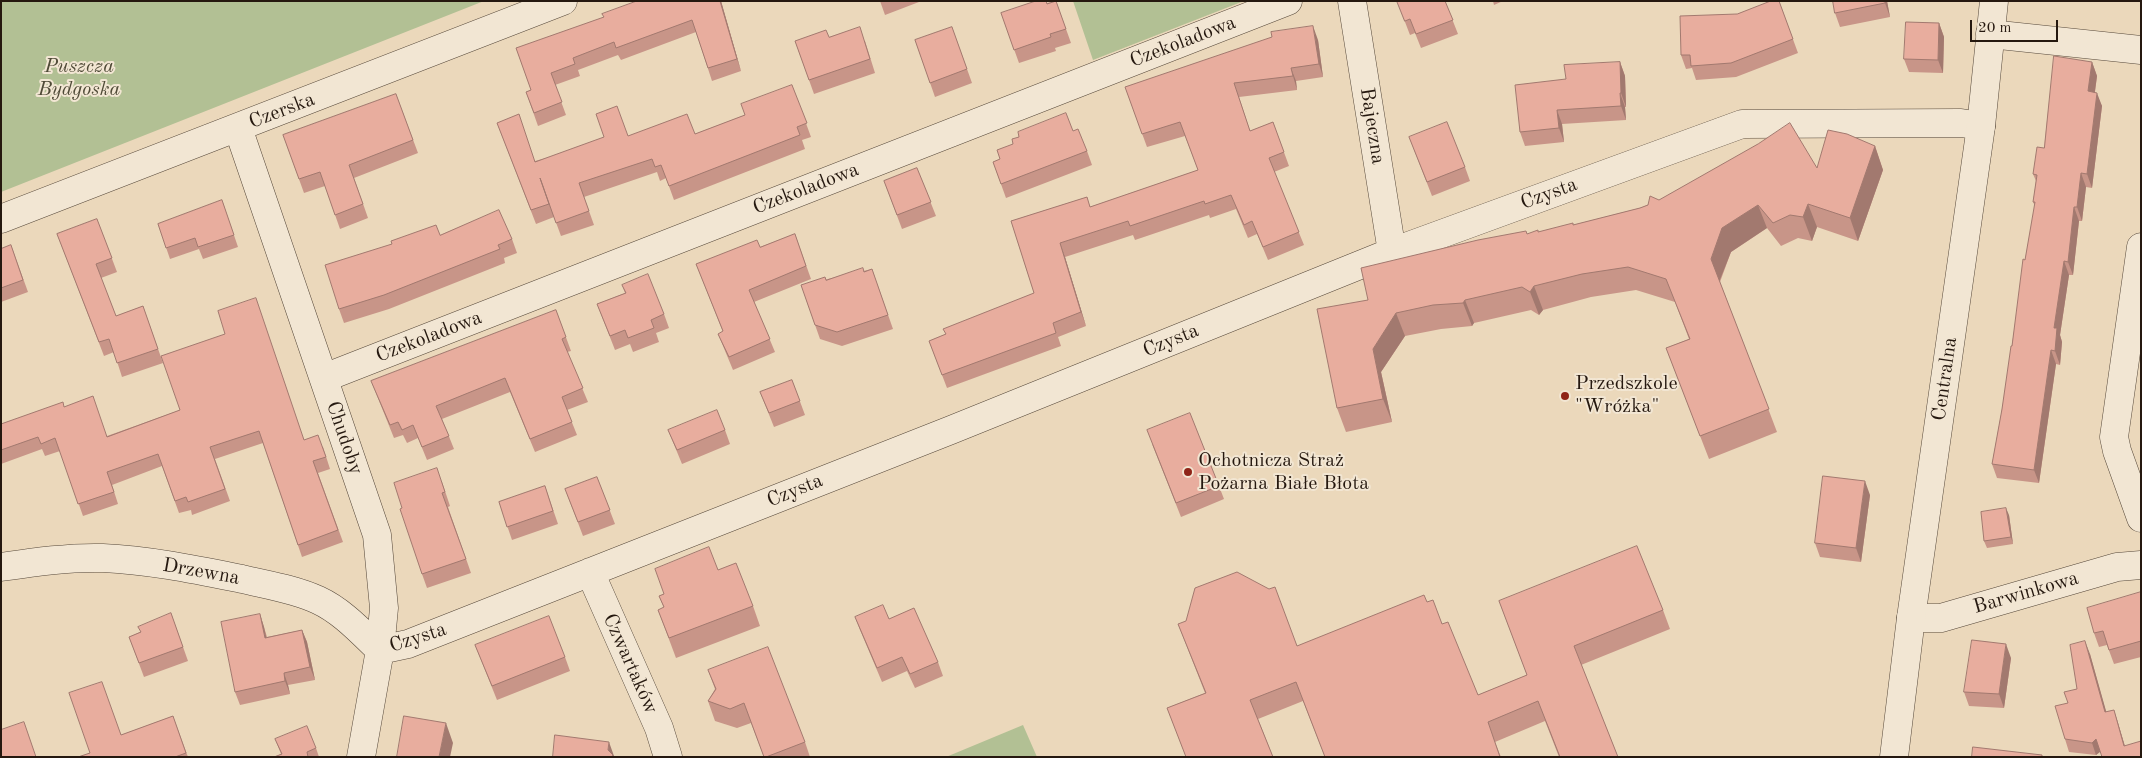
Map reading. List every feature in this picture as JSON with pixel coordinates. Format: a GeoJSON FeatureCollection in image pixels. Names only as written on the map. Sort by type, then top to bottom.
{"type":"FeatureCollection","features":[{"type":"Feature","properties":{"kind":"street","name":"Czerska"},"geometry":{"type":"LineString","coordinates":[[1,220],[563,1]]}},
{"type":"Feature","properties":{"kind":"street","name":"Czekoladowa"},"geometry":{"type":"LineString","coordinates":[[324,378],[1288,1]]}},
{"type":"Feature","properties":{"kind":"street","name":"Bajeczna"},"geometry":{"type":"LineString","coordinates":[[1352,1],[1392,252]]}},
{"type":"Feature","properties":{"kind":"street","name":"Centralna"},"geometry":{"type":"LineString","coordinates":[[1894,757],[1911,618],[1981,126],[1994,1]]}},
{"type":"Feature","properties":{"kind":"street"},"geometry":{"type":"LineString","coordinates":[[1990,34],[2141,50]]}},
{"type":"Feature","properties":{"kind":"street","name":"Czysta"},"geometry":{"type":"LineString","coordinates":[[380,650],[408,644],[437,634],[1392,252],[1742,124],[1961,123],[1981,126]]}},
{"type":"Feature","properties":{"kind":"street","name":"Chudoby"},"geometry":{"type":"LineString","coordinates":[[238,128],[378,535],[384,608],[380,650],[361,757]]}},
{"type":"Feature","properties":{"kind":"street"},"geometry":{"type":"LineString","coordinates":[[2141,247],[2114,437],[2117,452],[2141,518]]}},
{"type":"Feature","properties":{"kind":"street","name":"Drzewna"},"geometry":{"type":"LineString","coordinates":[[1,567],[55,560],[104,558],[159,564],[296,591],[319,601],[339,613],[380,650]]}},
{"type":"Feature","properties":{"kind":"street","name":"Barwinkowa"},"geometry":{"type":"LineString","coordinates":[[1911,618],[1941,618],[2117,567],[2141,565]]}},
{"type":"Feature","properties":{"kind":"street","name":"Czwartaków"},"geometry":{"type":"LineString","coordinates":[[590,572],[659,728],[668,757]]}},
{"type":"Feature","properties":{"kind":"green space","name":"Puszcza Bydgoska"},"geometry":{"type":"Polygon","coordinates":[[[1,1],[484,1],[1,192],[1,1]]]}},
{"type":"Feature","properties":{"kind":"green space"},"geometry":{"type":"Polygon","coordinates":[[[1073,1],[1244,1],[1093,60],[1073,1]]]}},
{"type":"Feature","properties":{"kind":"green space"},"geometry":{"type":"Polygon","coordinates":[[[1023,725],[1037,757],[946,757],[1023,725]]]}},
{"type":"Feature","properties":{"kind":"building"},"geometry":{"type":"Polygon","coordinates":[[[637,1],[720,1],[737,59],[708,68],[692,20],[616,48],[614,42],[573,58],[575,64],[551,73],[562,102],[534,113],[526,92],[531,90],[516,48],[604,17],[602,14],[637,1]]]}},
{"type":"Feature","properties":{"kind":"building"},"geometry":{"type":"Polygon","coordinates":[[[1036,1],[1046,1],[1047,4],[1056,1],[1066,29],[1050,34],[1051,37],[1014,50],[1001,13],[1036,1]]]}},
{"type":"Feature","properties":{"kind":"building"},"geometry":{"type":"Polygon","coordinates":[[[1397,1],[1445,1],[1453,20],[1416,34],[1410,19],[1405,21],[1397,1]]]}},
{"type":"Feature","properties":{"kind":"building"},"geometry":{"type":"Polygon","coordinates":[[[1771,1],[1779,1],[1793,39],[1731,63],[1691,66],[1690,55],[1681,55],[1680,16],[1737,14],[1771,1]]]}},
{"type":"Feature","properties":{"kind":"building"},"geometry":{"type":"Polygon","coordinates":[[[1833,1],[1885,1],[1885,3],[1835,13],[1833,1]]]}},
{"type":"Feature","properties":{"kind":"building"},"geometry":{"type":"Polygon","coordinates":[[[1906,22],[1939,23],[1938,60],[1904,59],[1906,22]]]}},
{"type":"Feature","properties":{"kind":"building"},"geometry":{"type":"Polygon","coordinates":[[[1313,26],[1319,64],[1291,68],[1293,76],[1234,83],[1250,131],[1273,122],[1284,152],[1269,158],[1299,232],[1263,247],[1252,221],[1244,225],[1231,195],[1205,204],[1204,201],[1130,226],[1128,221],[1060,243],[1081,312],[1053,323],[1056,333],[942,375],[929,341],[946,334],[943,329],[1034,293],[1011,221],[1087,197],[1090,207],[1198,170],[1180,122],[1142,134],[1125,87],[1272,37],[1271,32],[1313,26]]]}},
{"type":"Feature","properties":{"kind":"building"},"geometry":{"type":"Polygon","coordinates":[[[860,27],[870,59],[809,80],[795,41],[826,30],[829,37],[860,27]]]}},
{"type":"Feature","properties":{"kind":"building"},"geometry":{"type":"Polygon","coordinates":[[[952,27],[967,69],[930,83],[915,40],[952,27]]]}},
{"type":"Feature","properties":{"kind":"building"},"geometry":{"type":"Polygon","coordinates":[[[2054,56],[2092,62],[2088,91],[2097,93],[2087,174],[2081,173],[2077,207],[2074,207],[2068,262],[2064,261],[2054,328],[2057,328],[2055,351],[2051,350],[2034,470],[1992,464],[2012,346],[2023,259],[2025,260],[2035,202],[2033,202],[2037,175],[2033,174],[2037,147],[2044,148],[2054,56]]]}},
{"type":"Feature","properties":{"kind":"building"},"geometry":{"type":"Polygon","coordinates":[[[1620,62],[1621,106],[1557,110],[1559,128],[1520,132],[1515,85],[1566,79],[1564,65],[1620,62]]]}},
{"type":"Feature","properties":{"kind":"building"},"geometry":{"type":"Polygon","coordinates":[[[792,85],[807,123],[797,127],[800,135],[669,186],[661,165],[655,167],[652,159],[579,183],[589,211],[556,223],[540,178],[549,204],[531,210],[497,123],[519,114],[535,162],[604,137],[596,114],[617,106],[628,136],[687,114],[695,134],[745,115],[741,104],[792,85]]]}},
{"type":"Feature","properties":{"kind":"building"},"geometry":{"type":"Polygon","coordinates":[[[396,94],[413,140],[349,165],[363,204],[335,215],[320,172],[299,179],[283,135],[396,94]]]}},
{"type":"Feature","properties":{"kind":"building"},"geometry":{"type":"Polygon","coordinates":[[[1066,113],[1073,131],[1078,129],[1087,151],[1001,184],[993,162],[1000,159],[997,150],[1013,144],[1012,139],[1019,137],[1018,132],[1066,113]]]}},
{"type":"Feature","properties":{"kind":"building"},"geometry":{"type":"Polygon","coordinates":[[[1447,122],[1465,167],[1427,182],[1409,137],[1447,122]]]}},
{"type":"Feature","properties":{"kind":"building"},"geometry":{"type":"Polygon","coordinates":[[[1790,123],[1817,168],[1828,130],[1847,134],[1875,146],[1850,218],[1808,204],[1803,217],[1790,215],[1773,223],[1758,205],[1722,228],[1711,259],[1769,409],[1700,436],[1666,348],[1690,339],[1666,279],[1628,267],[1582,274],[1534,286],[1530,292],[1522,287],[1465,300],[1463,303],[1433,305],[1396,313],[1373,349],[1383,399],[1337,408],[1317,309],[1368,300],[1361,268],[1478,240],[1526,231],[1527,234],[1538,230],[1538,232],[1640,208],[1648,205],[1650,196],[1659,200],[1758,144],[1790,123]]]}},
{"type":"Feature","properties":{"kind":"building"},"geometry":{"type":"Polygon","coordinates":[[[917,168],[931,202],[897,215],[884,181],[917,168]]]}},
{"type":"Feature","properties":{"kind":"building"},"geometry":{"type":"Polygon","coordinates":[[[222,200],[234,235],[198,247],[195,238],[166,248],[158,224],[222,200]]]}},
{"type":"Feature","properties":{"kind":"building"},"geometry":{"type":"Polygon","coordinates":[[[499,210],[512,239],[498,245],[500,249],[384,295],[339,309],[325,265],[392,244],[391,241],[436,225],[440,235],[499,210]]]}},
{"type":"Feature","properties":{"kind":"building"},"geometry":{"type":"Polygon","coordinates":[[[97,219],[112,258],[96,264],[116,316],[143,306],[158,349],[117,363],[109,339],[99,342],[57,234],[97,219]]]}},
{"type":"Feature","properties":{"kind":"building"},"geometry":{"type":"Polygon","coordinates":[[[795,234],[806,266],[749,290],[770,339],[729,357],[718,334],[723,331],[696,264],[757,240],[760,247],[795,234]]]}},
{"type":"Feature","properties":{"kind":"building"},"geometry":{"type":"Polygon","coordinates":[[[11,245],[23,280],[1,288],[1,249],[11,245]]]}},
{"type":"Feature","properties":{"kind":"building"},"geometry":{"type":"Polygon","coordinates":[[[863,268],[864,272],[872,269],[888,315],[837,332],[815,325],[801,285],[825,277],[826,280],[863,268]]]}},
{"type":"Feature","properties":{"kind":"building"},"geometry":{"type":"Polygon","coordinates":[[[648,274],[664,314],[651,320],[654,328],[628,338],[625,330],[610,336],[597,304],[626,293],[622,285],[648,274]]]}},
{"type":"Feature","properties":{"kind":"building"},"geometry":{"type":"Polygon","coordinates":[[[256,298],[304,440],[318,435],[326,457],[313,461],[338,530],[298,545],[259,431],[210,447],[225,489],[188,502],[186,497],[175,501],[158,454],[107,472],[114,492],[78,504],[55,438],[41,444],[38,437],[1,450],[1,424],[63,402],[64,407],[93,396],[107,437],[180,410],[161,356],[225,334],[218,311],[256,298]]]}},
{"type":"Feature","properties":{"kind":"building"},"geometry":{"type":"Polygon","coordinates":[[[556,310],[566,337],[562,339],[583,388],[562,397],[572,422],[530,439],[505,378],[436,406],[449,436],[422,447],[413,425],[402,430],[398,422],[390,425],[371,381],[556,310]]]}},
{"type":"Feature","properties":{"kind":"building"},"geometry":{"type":"Polygon","coordinates":[[[792,380],[800,401],[769,413],[760,392],[792,380]]]}},
{"type":"Feature","properties":{"kind":"building"},"geometry":{"type":"Polygon","coordinates":[[[717,410],[725,430],[677,450],[668,430],[717,410]]]}},
{"type":"Feature","properties":{"kind":"building","name":"Ochotnicza Straż Pożarna Białe Błota"},"geometry":{"type":"Polygon","coordinates":[[[1190,413],[1219,486],[1176,503],[1147,430],[1190,413]]]}},
{"type":"Feature","properties":{"kind":"building"},"geometry":{"type":"Polygon","coordinates":[[[437,468],[445,492],[442,493],[466,559],[422,574],[400,509],[402,508],[394,483],[437,468]]]}},
{"type":"Feature","properties":{"kind":"building"},"geometry":{"type":"Polygon","coordinates":[[[1823,476],[1865,481],[1856,548],[1815,543],[1823,476]]]}},
{"type":"Feature","properties":{"kind":"building"},"geometry":{"type":"Polygon","coordinates":[[[597,477],[610,510],[578,522],[565,489],[597,477]]]}},
{"type":"Feature","properties":{"kind":"building"},"geometry":{"type":"Polygon","coordinates":[[[545,486],[553,511],[507,527],[499,502],[545,486]]]}},
{"type":"Feature","properties":{"kind":"building"},"geometry":{"type":"Polygon","coordinates":[[[2006,508],[2011,537],[1984,541],[1981,512],[2006,508]]]}},
{"type":"Feature","properties":{"kind":"building"},"geometry":{"type":"Polygon","coordinates":[[[1637,546],[1663,610],[1574,646],[1618,757],[1560,757],[1538,701],[1488,722],[1500,757],[1325,757],[1296,682],[1250,700],[1273,757],[1186,757],[1167,708],[1206,693],[1178,624],[1186,621],[1195,588],[1237,572],[1269,589],[1275,587],[1297,646],[1424,595],[1427,602],[1433,600],[1442,624],[1448,622],[1478,695],[1527,675],[1499,601],[1637,546]]]}},
{"type":"Feature","properties":{"kind":"building"},"geometry":{"type":"Polygon","coordinates":[[[709,547],[718,570],[736,563],[753,606],[669,638],[658,610],[664,607],[659,596],[664,594],[655,569],[709,547]]]}},
{"type":"Feature","properties":{"kind":"building"},"geometry":{"type":"Polygon","coordinates":[[[2141,592],[2141,641],[2109,650],[2103,631],[2094,633],[2087,608],[2141,592]]]}},
{"type":"Feature","properties":{"kind":"building"},"geometry":{"type":"Polygon","coordinates":[[[883,605],[889,619],[914,608],[938,662],[910,674],[902,657],[877,668],[855,617],[883,605]]]}},
{"type":"Feature","properties":{"kind":"building"},"geometry":{"type":"Polygon","coordinates":[[[171,613],[183,647],[139,663],[129,637],[141,632],[138,627],[171,613]]]}},
{"type":"Feature","properties":{"kind":"building"},"geometry":{"type":"Polygon","coordinates":[[[260,614],[265,638],[302,630],[310,667],[284,673],[285,681],[235,692],[221,622],[260,614]]]}},
{"type":"Feature","properties":{"kind":"building"},"geometry":{"type":"Polygon","coordinates":[[[549,616],[565,657],[492,686],[475,645],[549,616]]]}},
{"type":"Feature","properties":{"kind":"building"},"geometry":{"type":"Polygon","coordinates":[[[1972,640],[2006,644],[1999,694],[1964,692],[1972,640]]]}},
{"type":"Feature","properties":{"kind":"building"},"geometry":{"type":"Polygon","coordinates":[[[2085,641],[2105,712],[2114,710],[2124,746],[2141,741],[2141,757],[2102,757],[2096,739],[2092,743],[2065,739],[2055,706],[2068,703],[2064,692],[2077,689],[2070,645],[2085,641]]]}},
{"type":"Feature","properties":{"kind":"building"},"geometry":{"type":"Polygon","coordinates":[[[768,647],[805,742],[764,757],[744,703],[730,709],[708,701],[716,689],[708,670],[768,647]]]}},
{"type":"Feature","properties":{"kind":"building"},"geometry":{"type":"Polygon","coordinates":[[[102,682],[121,735],[173,716],[186,753],[175,757],[78,757],[90,753],[69,693],[102,682]]]}},
{"type":"Feature","properties":{"kind":"building"},"geometry":{"type":"Polygon","coordinates":[[[404,716],[446,723],[439,757],[397,757],[404,716]]]}},
{"type":"Feature","properties":{"kind":"building"},"geometry":{"type":"Polygon","coordinates":[[[24,722],[36,757],[1,757],[1,730],[24,722]]]}},
{"type":"Feature","properties":{"kind":"building"},"geometry":{"type":"Polygon","coordinates":[[[307,726],[316,748],[307,752],[308,757],[274,757],[282,754],[275,739],[307,726]]]}},
{"type":"Feature","properties":{"kind":"building"},"geometry":{"type":"Polygon","coordinates":[[[555,735],[609,742],[608,750],[613,755],[612,757],[553,757],[555,735]]]}},
{"type":"Feature","properties":{"kind":"building"},"geometry":{"type":"Polygon","coordinates":[[[1973,747],[2042,755],[2042,757],[1972,757],[1973,747]]]}},
{"type":"Feature","properties":{"kind":"place","name":"Przedszkole \"Wróżka\""},"geometry":{"type":"Point","coordinates":[1565,396]}},
{"type":"Feature","properties":{"kind":"place","name":"Ochotnicza Straż Pożarna Białe Błota"},"geometry":{"type":"Point","coordinates":[1188,472]}}]}
